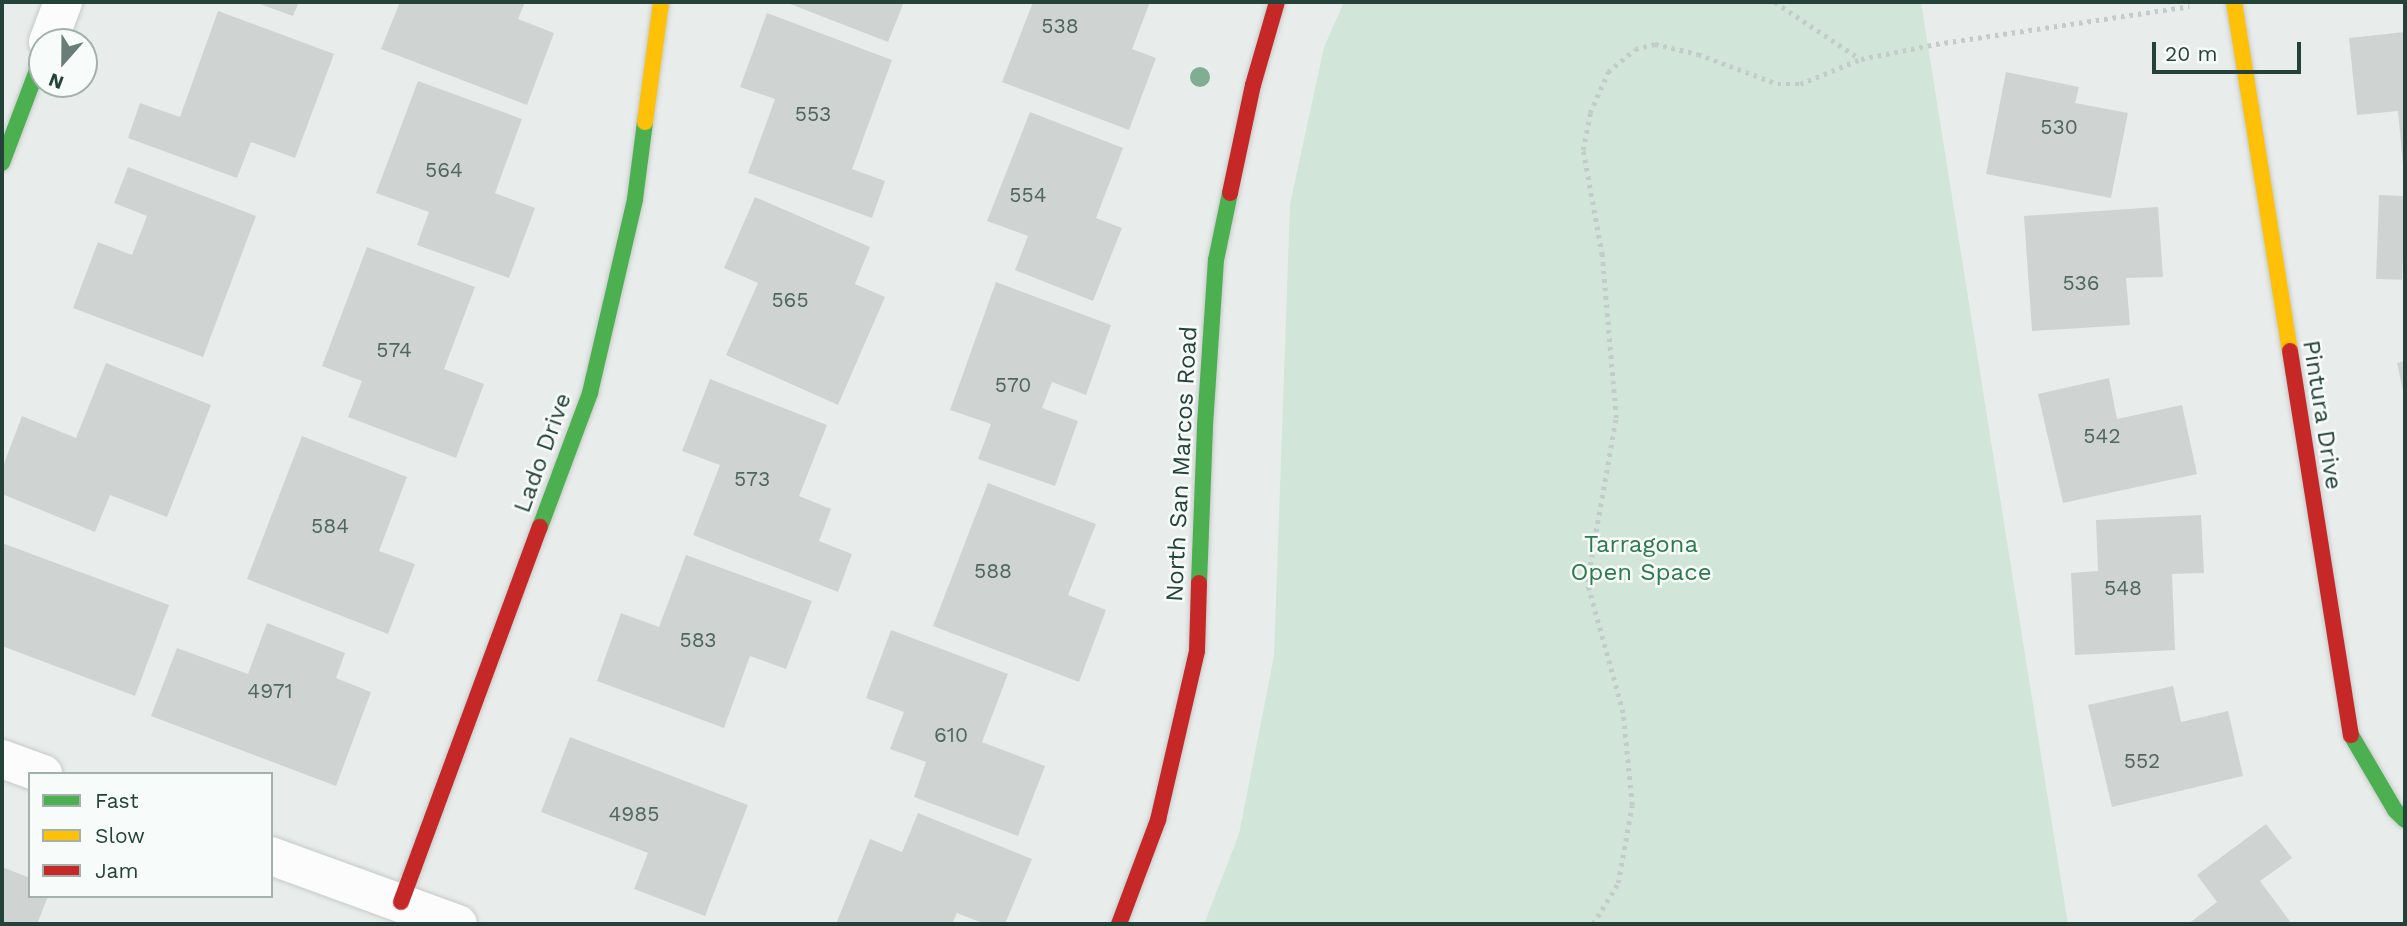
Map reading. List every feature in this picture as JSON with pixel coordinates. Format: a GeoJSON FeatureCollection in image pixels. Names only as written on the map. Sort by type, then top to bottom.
{"type":"FeatureCollection","features":[{"type":"Feature","properties":{"kind":"street"},"geometry":{"type":"LineString","coordinates":[[53,28],[63,2]]}},
{"type":"Feature","properties":{"kind":"street","name":"Lado Drive"},"geometry":{"type":"LineString","coordinates":[[401,902],[590,393],[635,199],[661,2]]}},
{"type":"Feature","properties":{"kind":"street","name":"North San Marcos Road"},"geometry":{"type":"LineString","coordinates":[[1119,924],[1158,820],[1197,651],[1205,425],[1216,260],[1253,85],[1278,2]]}},
{"type":"Feature","properties":{"kind":"street","name":"Pintura Drive"},"geometry":{"type":"LineString","coordinates":[[2234,2],[2351,737],[2395,810],[2405,820]]}},
{"type":"Feature","properties":{"kind":"street"},"geometry":{"type":"LineString","coordinates":[[2,163],[28,94]]}},
{"type":"Feature","properties":{"kind":"street"},"geometry":{"type":"LineString","coordinates":[[2,759],[38,772]]}},
{"type":"Feature","properties":{"kind":"street"},"geometry":{"type":"LineString","coordinates":[[273,857],[458,924]]}},
{"type":"Feature","properties":{"kind":"path"},"geometry":{"type":"LineString","coordinates":[[1776,2],[1861,59]]}},
{"type":"Feature","properties":{"kind":"path"},"geometry":{"type":"LineString","coordinates":[[1592,924],[1618,883],[1632,805],[1623,713],[1587,582],[1616,418],[1602,255],[1583,150],[1590,113],[1608,72],[1635,49],[1655,44],[1698,54],[1778,84],[1800,83],[1861,59],[1936,44],[2201,4]]}},
{"type":"Feature","properties":{"kind":"green space","name":"Tarragona Open Space"},"geometry":{"type":"Polygon","coordinates":[[[1344,2],[1921,2],[2068,924],[1204,924],[1239,834],[1274,656],[1290,204],[1324,47],[1344,2]]]}},
{"type":"Feature","properties":{"kind":"building"},"geometry":{"type":"Polygon","coordinates":[[[254,2],[299,2],[293,16],[254,2]]]}},
{"type":"Feature","properties":{"kind":"building"},"geometry":{"type":"Polygon","coordinates":[[[400,2],[525,2],[518,19],[554,33],[527,105],[381,49],[400,2]]]}},
{"type":"Feature","properties":{"kind":"building"},"geometry":{"type":"Polygon","coordinates":[[[785,2],[904,2],[888,42],[785,2]]]}},
{"type":"Feature","properties":{"kind":"building"},"geometry":{"type":"Polygon","coordinates":[[[1033,2],[1150,2],[1132,49],[1156,58],[1129,130],[1002,82],[1033,2]]]}},
{"type":"Feature","properties":{"kind":"building"},"geometry":{"type":"Polygon","coordinates":[[[218,11],[334,54],[295,158],[251,142],[237,178],[128,138],[140,103],[180,117],[218,11]]]}},
{"type":"Feature","properties":{"kind":"building"},"geometry":{"type":"Polygon","coordinates":[[[767,13],[892,60],[852,169],[885,181],[872,218],[748,173],[775,99],[740,87],[767,13]]]}},
{"type":"Feature","properties":{"kind":"building"},"geometry":{"type":"Polygon","coordinates":[[[2405,32],[2403,165],[2398,111],[2357,115],[2349,38],[2405,32]]]}},
{"type":"Feature","properties":{"kind":"building"},"geometry":{"type":"Polygon","coordinates":[[[2006,72],[2079,87],[2075,103],[2128,113],[2111,198],[1986,174],[2006,72]]]}},
{"type":"Feature","properties":{"kind":"building"},"geometry":{"type":"Polygon","coordinates":[[[418,81],[522,119],[495,193],[535,208],[509,278],[417,245],[429,212],[376,193],[418,81]]]}},
{"type":"Feature","properties":{"kind":"building"},"geometry":{"type":"Polygon","coordinates":[[[1030,112],[1123,148],[1096,218],[1122,228],[1093,301],[1015,270],[1028,236],[987,221],[1030,112]]]}},
{"type":"Feature","properties":{"kind":"building"},"geometry":{"type":"Polygon","coordinates":[[[128,167],[256,216],[203,357],[73,308],[98,242],[132,255],[147,216],[114,203],[128,167]]]}},
{"type":"Feature","properties":{"kind":"building"},"geometry":{"type":"Polygon","coordinates":[[[2379,195],[2405,196],[2402,280],[2376,279],[2379,195]]]}},
{"type":"Feature","properties":{"kind":"building"},"geometry":{"type":"Polygon","coordinates":[[[755,197],[870,247],[855,284],[885,297],[838,405],[726,355],[758,283],[724,268],[755,197]]]}},
{"type":"Feature","properties":{"kind":"building"},"geometry":{"type":"Polygon","coordinates":[[[2158,207],[2163,277],[2126,278],[2130,325],[2032,331],[2024,216],[2158,207]]]}},
{"type":"Feature","properties":{"kind":"building"},"geometry":{"type":"Polygon","coordinates":[[[367,247],[475,287],[444,369],[484,384],[456,458],[348,417],[362,381],[322,366],[367,247]]]}},
{"type":"Feature","properties":{"kind":"building"},"geometry":{"type":"Polygon","coordinates":[[[996,282],[1111,325],[1086,395],[1052,382],[1042,408],[1078,421],[1055,486],[978,459],[991,424],[950,410],[996,282]]]}},
{"type":"Feature","properties":{"kind":"building"},"geometry":{"type":"Polygon","coordinates":[[[2405,361],[2405,395],[2404,395],[2397,363],[2405,361]]]}},
{"type":"Feature","properties":{"kind":"building"},"geometry":{"type":"Polygon","coordinates":[[[106,363],[211,405],[167,517],[110,495],[95,532],[2,494],[2,469],[22,416],[76,438],[106,363]]]}},
{"type":"Feature","properties":{"kind":"building"},"geometry":{"type":"Polygon","coordinates":[[[2109,378],[2117,419],[2182,405],[2197,474],[2063,503],[2038,394],[2109,378]]]}},
{"type":"Feature","properties":{"kind":"building"},"geometry":{"type":"Polygon","coordinates":[[[710,379],[827,425],[799,496],[831,509],[819,541],[852,554],[838,592],[693,535],[720,465],[682,451],[710,379]]]}},
{"type":"Feature","properties":{"kind":"building"},"geometry":{"type":"Polygon","coordinates":[[[302,436],[407,477],[379,551],[415,564],[388,634],[247,579],[302,436]]]}},
{"type":"Feature","properties":{"kind":"building"},"geometry":{"type":"Polygon","coordinates":[[[988,483],[1096,524],[1068,595],[1106,610],[1079,682],[933,626],[988,483]]]}},
{"type":"Feature","properties":{"kind":"building"},"geometry":{"type":"Polygon","coordinates":[[[2201,515],[2204,573],[2172,574],[2175,650],[2075,655],[2071,573],[2098,571],[2096,520],[2201,515]]]}},
{"type":"Feature","properties":{"kind":"building"},"geometry":{"type":"Polygon","coordinates":[[[2,543],[169,605],[135,696],[2,646],[2,543]]]}},
{"type":"Feature","properties":{"kind":"building"},"geometry":{"type":"Polygon","coordinates":[[[686,555],[812,601],[786,669],[750,656],[724,728],[597,681],[621,613],[659,627],[686,555]]]}},
{"type":"Feature","properties":{"kind":"building"},"geometry":{"type":"Polygon","coordinates":[[[267,623],[345,653],[336,678],[371,692],[336,786],[151,716],[177,648],[248,674],[267,623]]]}},
{"type":"Feature","properties":{"kind":"building"},"geometry":{"type":"Polygon","coordinates":[[[891,630],[1008,674],[982,742],[1045,766],[1018,836],[914,797],[926,762],[890,749],[904,712],[866,698],[891,630]]]}},
{"type":"Feature","properties":{"kind":"building"},"geometry":{"type":"Polygon","coordinates":[[[2173,686],[2181,722],[2228,711],[2243,776],[2112,807],[2088,705],[2173,686]]]}},
{"type":"Feature","properties":{"kind":"building"},"geometry":{"type":"Polygon","coordinates":[[[570,737],[748,805],[705,916],[634,889],[648,853],[541,812],[570,737]]]}},
{"type":"Feature","properties":{"kind":"building"},"geometry":{"type":"Polygon","coordinates":[[[918,813],[1032,859],[1005,924],[985,924],[957,913],[952,924],[836,924],[870,839],[902,852],[918,813]]]}},
{"type":"Feature","properties":{"kind":"building"},"geometry":{"type":"Polygon","coordinates":[[[2266,824],[2292,858],[2260,881],[2292,924],[2188,924],[2217,902],[2197,875],[2266,824]]]}},
{"type":"Feature","properties":{"kind":"building"},"geometry":{"type":"Polygon","coordinates":[[[2,867],[28,877],[28,898],[47,898],[38,922],[45,924],[2,924],[2,867]]]}},
{"type":"Feature","properties":{"kind":"traffic: fast"},"geometry":{"type":"LineString","coordinates":[[2,163],[28,94]]}},
{"type":"Feature","properties":{"kind":"traffic: fast"},"geometry":{"type":"LineString","coordinates":[[540,527],[590,393],[635,199],[645,122]]}},
{"type":"Feature","properties":{"kind":"traffic: fast"},"geometry":{"type":"LineString","coordinates":[[1199,583],[1205,425],[1216,260],[1230,193]]}},
{"type":"Feature","properties":{"kind":"traffic: fast"},"geometry":{"type":"LineString","coordinates":[[2351,735],[2395,810],[2405,820]]}},
{"type":"Feature","properties":{"kind":"traffic: slow"},"geometry":{"type":"LineString","coordinates":[[645,122],[661,2]]}},
{"type":"Feature","properties":{"kind":"traffic: slow"},"geometry":{"type":"LineString","coordinates":[[2234,2],[2290,351]]}},
{"type":"Feature","properties":{"kind":"traffic: jam"},"geometry":{"type":"LineString","coordinates":[[1230,193],[1253,85],[1277,2]]}},
{"type":"Feature","properties":{"kind":"traffic: jam"},"geometry":{"type":"LineString","coordinates":[[2290,351],[2351,735]]}},
{"type":"Feature","properties":{"kind":"traffic: jam"},"geometry":{"type":"LineString","coordinates":[[401,902],[540,527]]}},
{"type":"Feature","properties":{"kind":"traffic: jam"},"geometry":{"type":"LineString","coordinates":[[1119,924],[1158,820],[1197,651],[1199,583]]}}]}
